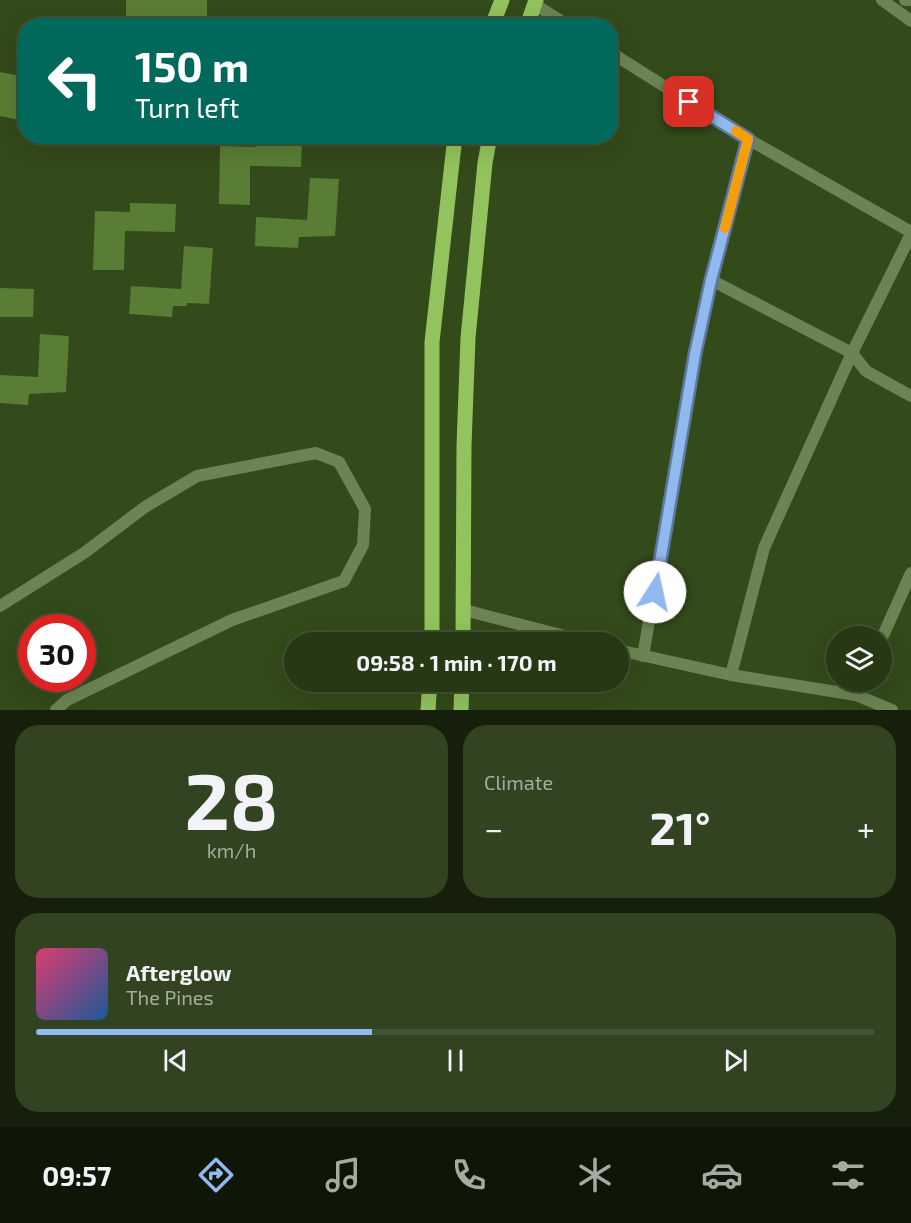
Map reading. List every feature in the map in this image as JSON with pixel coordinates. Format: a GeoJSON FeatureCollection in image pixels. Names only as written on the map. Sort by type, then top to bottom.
{"type":"FeatureCollection","features":[{"type":"Feature","properties":{"kind":"main road"},"geometry":{"type":"LineString","coordinates":[[495,18],[502,0]]}},
{"type":"Feature","properties":{"kind":"main road"},"geometry":{"type":"LineString","coordinates":[[530,18],[535,2]]}},
{"type":"Feature","properties":{"kind":"main road"},"geometry":{"type":"LineString","coordinates":[[432,632],[432,342],[454,144]]}},
{"type":"Feature","properties":{"kind":"main road"},"geometry":{"type":"LineString","coordinates":[[463,632],[464,446],[468,338],[489,144]]}},
{"type":"Feature","properties":{"kind":"main road"},"geometry":{"type":"LineString","coordinates":[[428,710],[429,692]]}},
{"type":"Feature","properties":{"kind":"main road"},"geometry":{"type":"LineString","coordinates":[[461,710],[462,692]]}},
{"type":"Feature","properties":{"kind":"street"},"geometry":{"type":"LineString","coordinates":[[882,0],[911,21]]}},
{"type":"Feature","properties":{"kind":"street"},"geometry":{"type":"LineString","coordinates":[[905,0],[911,0]]}},
{"type":"Feature","properties":{"kind":"street"},"geometry":{"type":"LineString","coordinates":[[535,2],[558,18]]}},
{"type":"Feature","properties":{"kind":"street"},"geometry":{"type":"LineString","coordinates":[[618,57],[748,139],[911,233],[852,353],[764,548],[731,675]]}},
{"type":"Feature","properties":{"kind":"street"},"geometry":{"type":"LineString","coordinates":[[643,656],[695,354],[711,280],[748,139]]}},
{"type":"Feature","properties":{"kind":"street"},"geometry":{"type":"LineString","coordinates":[[711,280],[852,353],[866,371],[911,396]]}},
{"type":"Feature","properties":{"kind":"street"},"geometry":{"type":"LineString","coordinates":[[0,606],[84,553],[145,507],[196,476],[316,453],[339,462],[365,508],[363,545],[344,581],[232,620],[67,700],[56,710]]}},
{"type":"Feature","properties":{"kind":"street"},"geometry":{"type":"LineString","coordinates":[[887,626],[911,573]]}},
{"type":"Feature","properties":{"kind":"street"},"geometry":{"type":"LineString","coordinates":[[464,610],[549,632]]}},
{"type":"Feature","properties":{"kind":"street"},"geometry":{"type":"LineString","coordinates":[[629,653],[731,675],[856,695],[892,710]]}},
{"type":"Feature","properties":{"kind":"building"},"geometry":{"type":"Polygon","coordinates":[[[126,0],[207,0],[207,18],[126,18],[126,0]]]}},
{"type":"Feature","properties":{"kind":"building"},"geometry":{"type":"Polygon","coordinates":[[[0,72],[18,75],[18,120],[0,116],[0,72]]]}},
{"type":"Feature","properties":{"kind":"building"},"geometry":{"type":"Polygon","coordinates":[[[256,144],[302,144],[301,167],[250,166],[250,205],[219,204],[220,146],[256,147],[256,144]]]}},
{"type":"Feature","properties":{"kind":"building"},"geometry":{"type":"Polygon","coordinates":[[[310,178],[339,179],[335,236],[299,237],[298,248],[255,246],[256,217],[307,220],[310,178]]]}},
{"type":"Feature","properties":{"kind":"building"},"geometry":{"type":"Polygon","coordinates":[[[130,203],[176,204],[175,232],[125,231],[124,270],[93,270],[95,211],[130,212],[130,203]]]}},
{"type":"Feature","properties":{"kind":"building"},"geometry":{"type":"Polygon","coordinates":[[[184,246],[213,248],[209,304],[187,303],[187,306],[173,306],[172,317],[129,314],[131,286],[181,289],[184,246]]]}},
{"type":"Feature","properties":{"kind":"building"},"geometry":{"type":"Polygon","coordinates":[[[0,288],[34,289],[33,317],[0,317],[0,288]]]}},
{"type":"Feature","properties":{"kind":"building"},"geometry":{"type":"Polygon","coordinates":[[[40,334],[69,336],[66,392],[29,394],[28,405],[0,403],[0,375],[38,377],[40,334]]]}},
{"type":"Feature","properties":{"kind":"slow traffic"},"geometry":{"type":"LineString","coordinates":[[725,228],[748,139],[736,131]]}},
{"type":"Feature","properties":{"kind":"route"},"geometry":{"type":"LineString","coordinates":[[655,592],[695,354],[711,280],[748,139],[689,102]]}}]}
